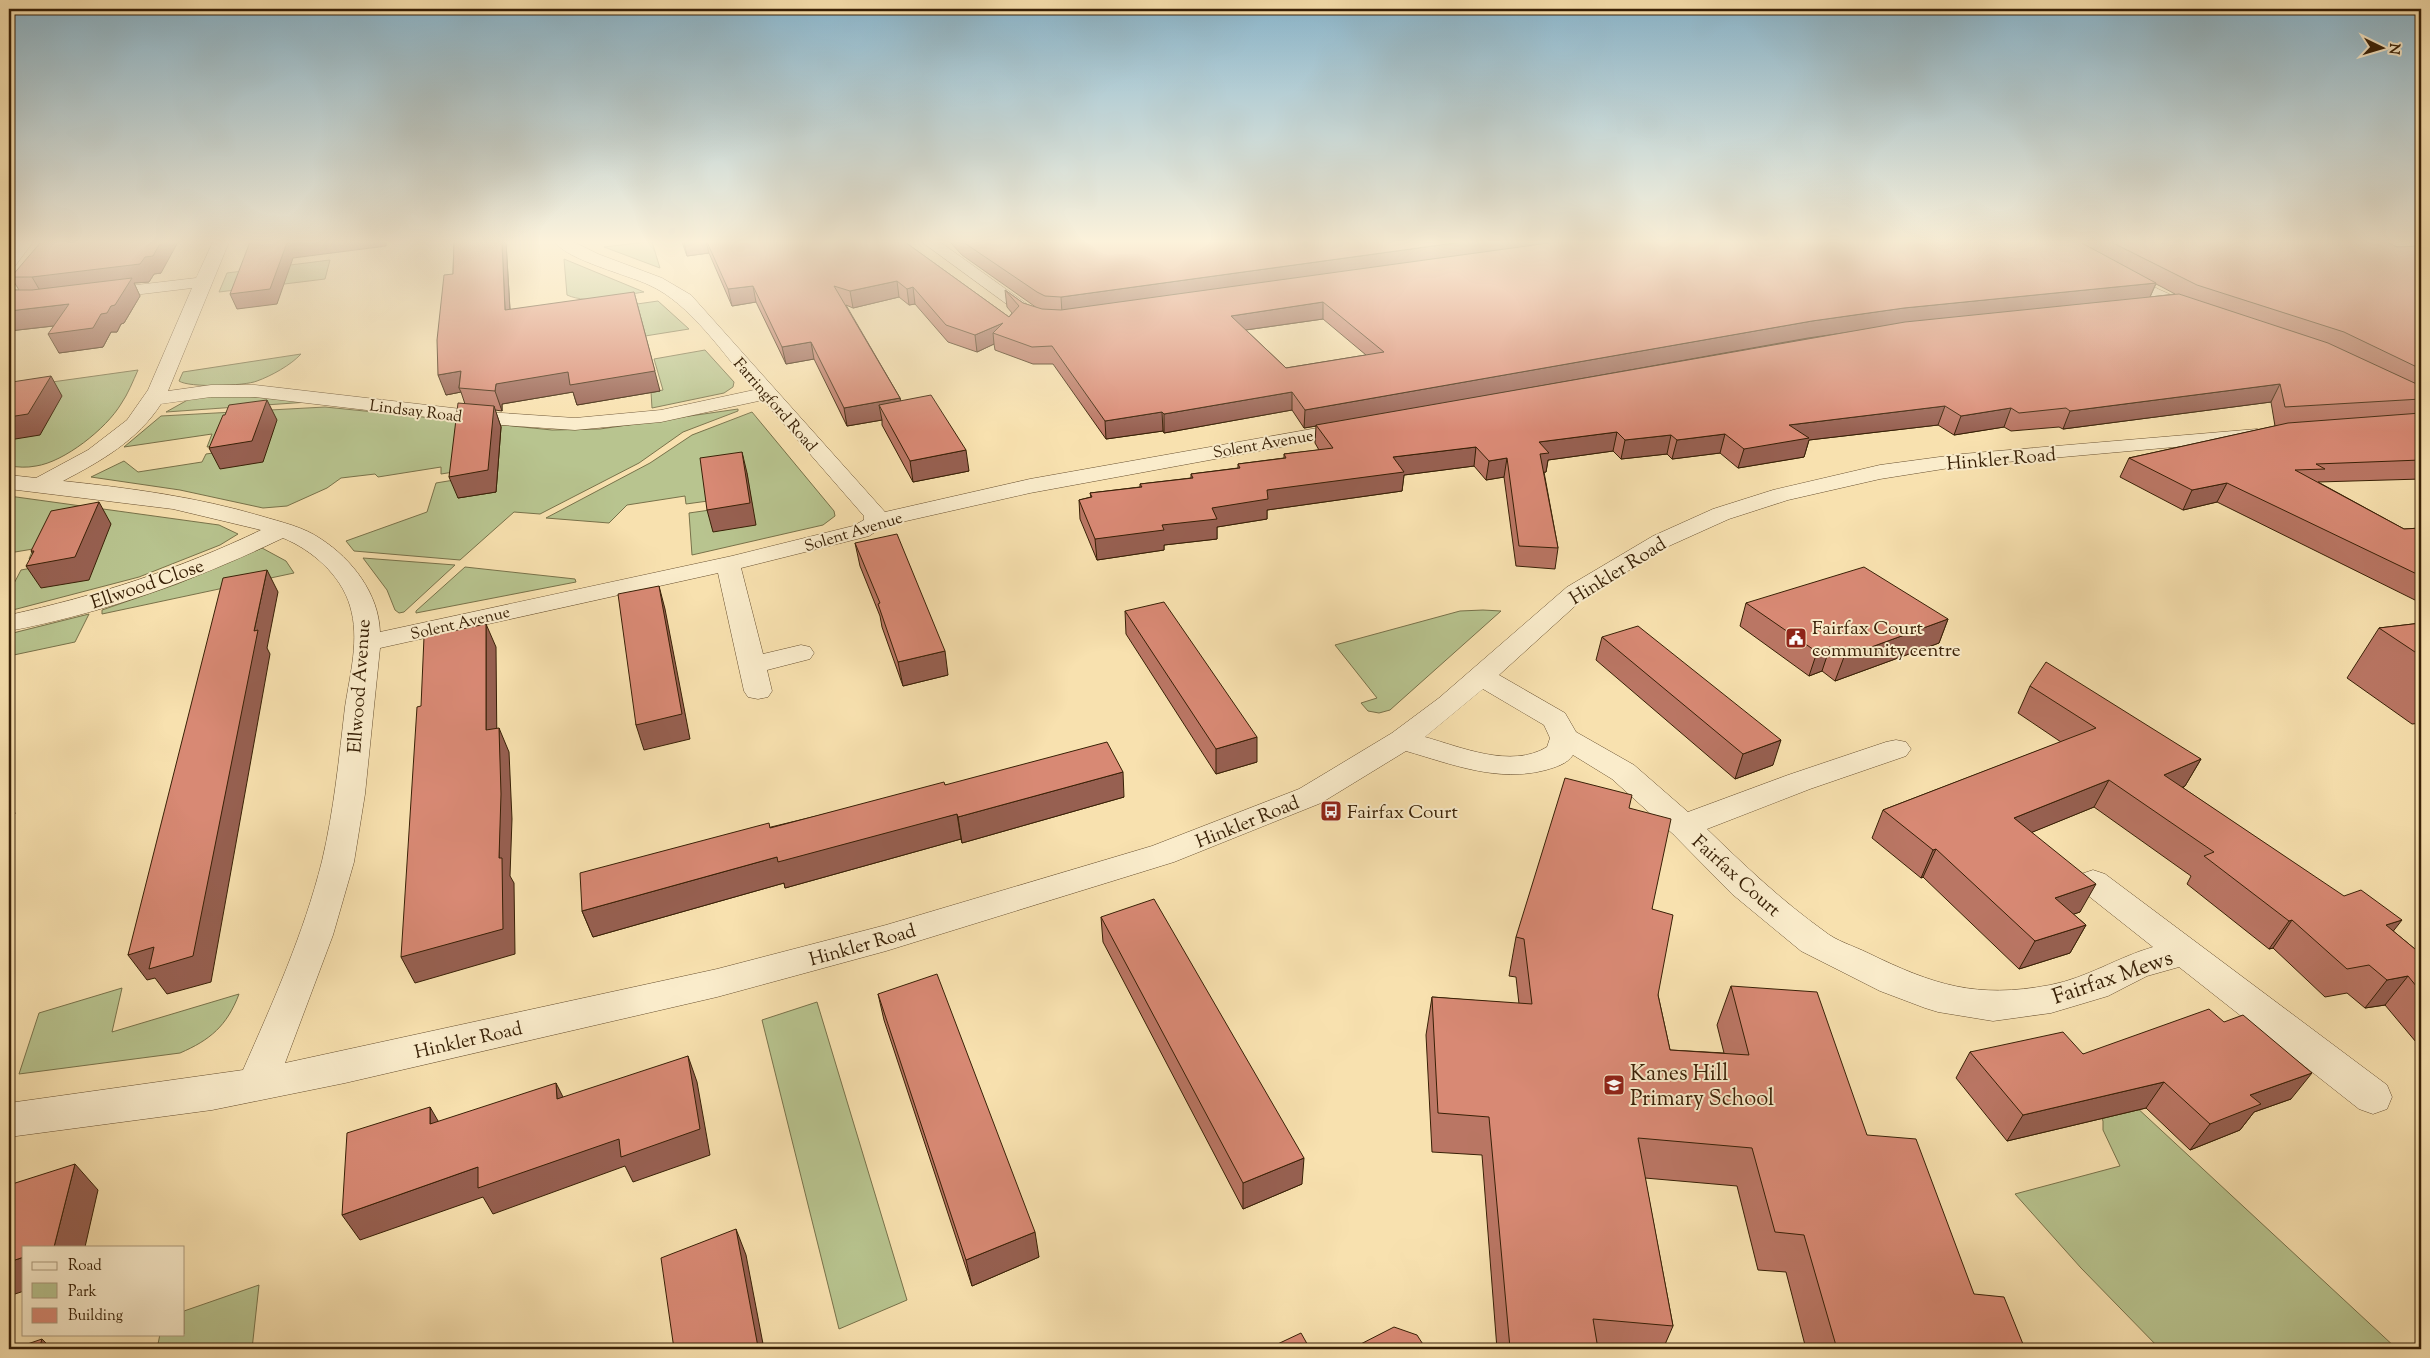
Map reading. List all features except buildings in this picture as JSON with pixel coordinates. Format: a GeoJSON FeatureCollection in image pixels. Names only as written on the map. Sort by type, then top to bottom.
{"type":"FeatureCollection","features":[{"type":"Feature","properties":{"kind":"street"},"geometry":{"type":"LineString","coordinates":[[39,485],[103,450],[139,420],[153,399],[192,305]]}},
{"type":"Feature","properties":{"kind":"street","name":"Farringford Road"},"geometry":{"type":"LineString","coordinates":[[690,305],[874,515],[876,521]]}},
{"type":"Feature","properties":{"kind":"street"},"geometry":{"type":"LineString","coordinates":[[1019,305],[1031,314],[1053,320]]}},
{"type":"Feature","properties":{"kind":"street"},"geometry":{"type":"LineString","coordinates":[[2135,306],[2141,305]]}},
{"type":"Feature","properties":{"kind":"street"},"geometry":{"type":"LineString","coordinates":[[2180,305],[2209,318]]}},
{"type":"Feature","properties":{"kind":"street","name":"Lindsay Road"},"geometry":{"type":"LineString","coordinates":[[153,399],[211,391],[255,391],[495,418],[575,424],[614,422],[661,416],[767,393]]}},
{"type":"Feature","properties":{"kind":"street","name":"Solent Avenue"},"geometry":{"type":"LineString","coordinates":[[366,643],[728,564],[861,531],[873,525],[876,521],[1030,486],[1366,425]]}},
{"type":"Feature","properties":{"kind":"street","name":"Hinkler Road"},"geometry":{"type":"LineString","coordinates":[[9,1120],[212,1093],[355,1065],[707,985],[886,938],[1163,854],[1310,796],[1402,740],[1481,676],[1585,586],[1661,541],[1721,514],[1781,494],[1880,472],[1962,460],[2273,434]]}},
{"type":"Feature","properties":{"kind":"street","name":"Ellwood Avenue"},"geometry":{"type":"LineString","coordinates":[[9,482],[178,504],[252,520],[300,537],[325,554],[358,593],[366,617],[366,643],[345,829],[333,883],[307,960],[257,1084]]}},
{"type":"Feature","properties":{"kind":"street","name":"Ellwood Close"},"geometry":{"type":"LineString","coordinates":[[9,623],[66,610],[140,588],[232,552],[281,530]]}},
{"type":"Feature","properties":{"kind":"street"},"geometry":{"type":"LineString","coordinates":[[728,564],[758,691]]}},
{"type":"Feature","properties":{"kind":"street"},"geometry":{"type":"LineString","coordinates":[[752,664],[801,653]]}},
{"type":"Feature","properties":{"kind":"street","name":"Fairfax Court"},"geometry":{"type":"LineString","coordinates":[[1481,676],[1555,719],[1565,738],[1623,772],[1684,826],[1744,885],[1813,942]]}},
{"type":"Feature","properties":{"kind":"street"},"geometry":{"type":"LineString","coordinates":[[1402,740],[1478,761],[1512,766],[1540,762],[1560,752],[1565,738]]}},
{"type":"Feature","properties":{"kind":"street"},"geometry":{"type":"LineString","coordinates":[[1684,826],[1799,782],[1896,749]]}},
{"type":"Feature","properties":{"kind":"street","name":"Fairfax Mews"},"geometry":{"type":"LineString","coordinates":[[2093,882],[2373,1097]]}},
{"type":"Feature","properties":{"kind":"street","name":"Fairfax Mews"},"geometry":{"type":"LineString","coordinates":[[1813,942],[1902,985],[1938,998],[1993,1006],[2051,999],[2095,986],[2137,965],[2184,952]]}},
{"type":"Feature","properties":{"kind":"green space"},"geometry":{"type":"Polygon","coordinates":[[[637,305],[663,305],[689,329],[645,336],[637,305]]]}},
{"type":"Feature","properties":{"kind":"green space"},"geometry":{"type":"Polygon","coordinates":[[[705,350],[734,382],[733,387],[724,393],[652,408],[651,392],[663,390],[654,359],[705,350]]]}},
{"type":"Feature","properties":{"kind":"green space"},"geometry":{"type":"Polygon","coordinates":[[[301,354],[280,370],[251,383],[194,385],[179,381],[183,372],[301,354]]]}},
{"type":"Feature","properties":{"kind":"green space"},"geometry":{"type":"Polygon","coordinates":[[[138,370],[126,396],[114,414],[95,434],[83,443],[47,463],[29,467],[9,466],[9,388],[138,370]]]}},
{"type":"Feature","properties":{"kind":"green space"},"geometry":{"type":"Polygon","coordinates":[[[234,395],[308,402],[166,412],[193,397],[234,395]]]}},
{"type":"Feature","properties":{"kind":"green space"},"geometry":{"type":"Polygon","coordinates":[[[325,407],[552,430],[600,429],[738,409],[738,411],[683,432],[639,463],[540,514],[514,512],[460,560],[354,551],[346,541],[427,512],[436,483],[460,479],[496,492],[460,471],[441,474],[441,467],[378,477],[375,474],[341,478],[327,488],[287,506],[263,508],[180,490],[91,477],[124,461],[138,472],[202,462],[206,454],[227,451],[232,443],[207,447],[212,434],[124,447],[161,416],[325,407]]]}},
{"type":"Feature","properties":{"kind":"green space"},"geometry":{"type":"Polygon","coordinates":[[[752,412],[834,511],[835,516],[823,525],[692,555],[689,513],[710,510],[755,525],[747,473],[708,501],[686,504],[685,496],[627,505],[609,523],[546,518],[650,463],[692,435],[752,412]]]}},
{"type":"Feature","properties":{"kind":"green space"},"geometry":{"type":"Polygon","coordinates":[[[9,496],[219,525],[238,534],[220,545],[139,577],[9,611],[9,593],[21,570],[53,564],[55,554],[29,559],[33,549],[9,553],[9,496]]]}},
{"type":"Feature","properties":{"kind":"green space"},"geometry":{"type":"Polygon","coordinates":[[[262,548],[286,561],[294,573],[102,614],[102,610],[177,584],[262,548]]]}},
{"type":"Feature","properties":{"kind":"green space"},"geometry":{"type":"Polygon","coordinates":[[[363,558],[455,565],[404,612],[399,613],[395,610],[387,590],[363,558]]]}},
{"type":"Feature","properties":{"kind":"green space"},"geometry":{"type":"Polygon","coordinates":[[[465,567],[575,579],[576,582],[416,613],[465,567]]]}},
{"type":"Feature","properties":{"kind":"green space"},"geometry":{"type":"Polygon","coordinates":[[[1460,611],[1501,611],[1390,710],[1379,713],[1368,711],[1361,703],[1377,698],[1335,645],[1460,611]]]}},
{"type":"Feature","properties":{"kind":"green space"},"geometry":{"type":"Polygon","coordinates":[[[89,614],[75,642],[9,656],[9,634],[89,614]]]}},
{"type":"Feature","properties":{"kind":"green space"},"geometry":{"type":"Polygon","coordinates":[[[122,988],[112,1032],[239,994],[229,1015],[216,1031],[200,1043],[180,1053],[19,1074],[39,1013],[122,988]]]}},
{"type":"Feature","properties":{"kind":"green space"},"geometry":{"type":"Polygon","coordinates":[[[817,1002],[907,1300],[839,1329],[762,1020],[817,1002]]]}},
{"type":"Feature","properties":{"kind":"green space"},"geometry":{"type":"Polygon","coordinates":[[[2134,1105],[2397,1349],[2160,1349],[2081,1268],[2015,1194],[2120,1166],[2103,1130],[2103,1121],[2099,1112],[2134,1105]]]}},
{"type":"Feature","properties":{"kind":"green space"},"geometry":{"type":"Polygon","coordinates":[[[259,1285],[252,1349],[157,1349],[160,1336],[185,1336],[185,1311],[259,1285]]]}},
{"type":"Feature","properties":{"kind":"place","name":"Fairfax Court community centre"},"geometry":{"type":"Point","coordinates":[1796,638]}},
{"type":"Feature","properties":{"kind":"place","name":"Fairfax Court"},"geometry":{"type":"Point","coordinates":[1331,811]}},
{"type":"Feature","properties":{"kind":"place","name":"Kanes Hill Primary School"},"geometry":{"type":"Point","coordinates":[1614,1085]}}]}
